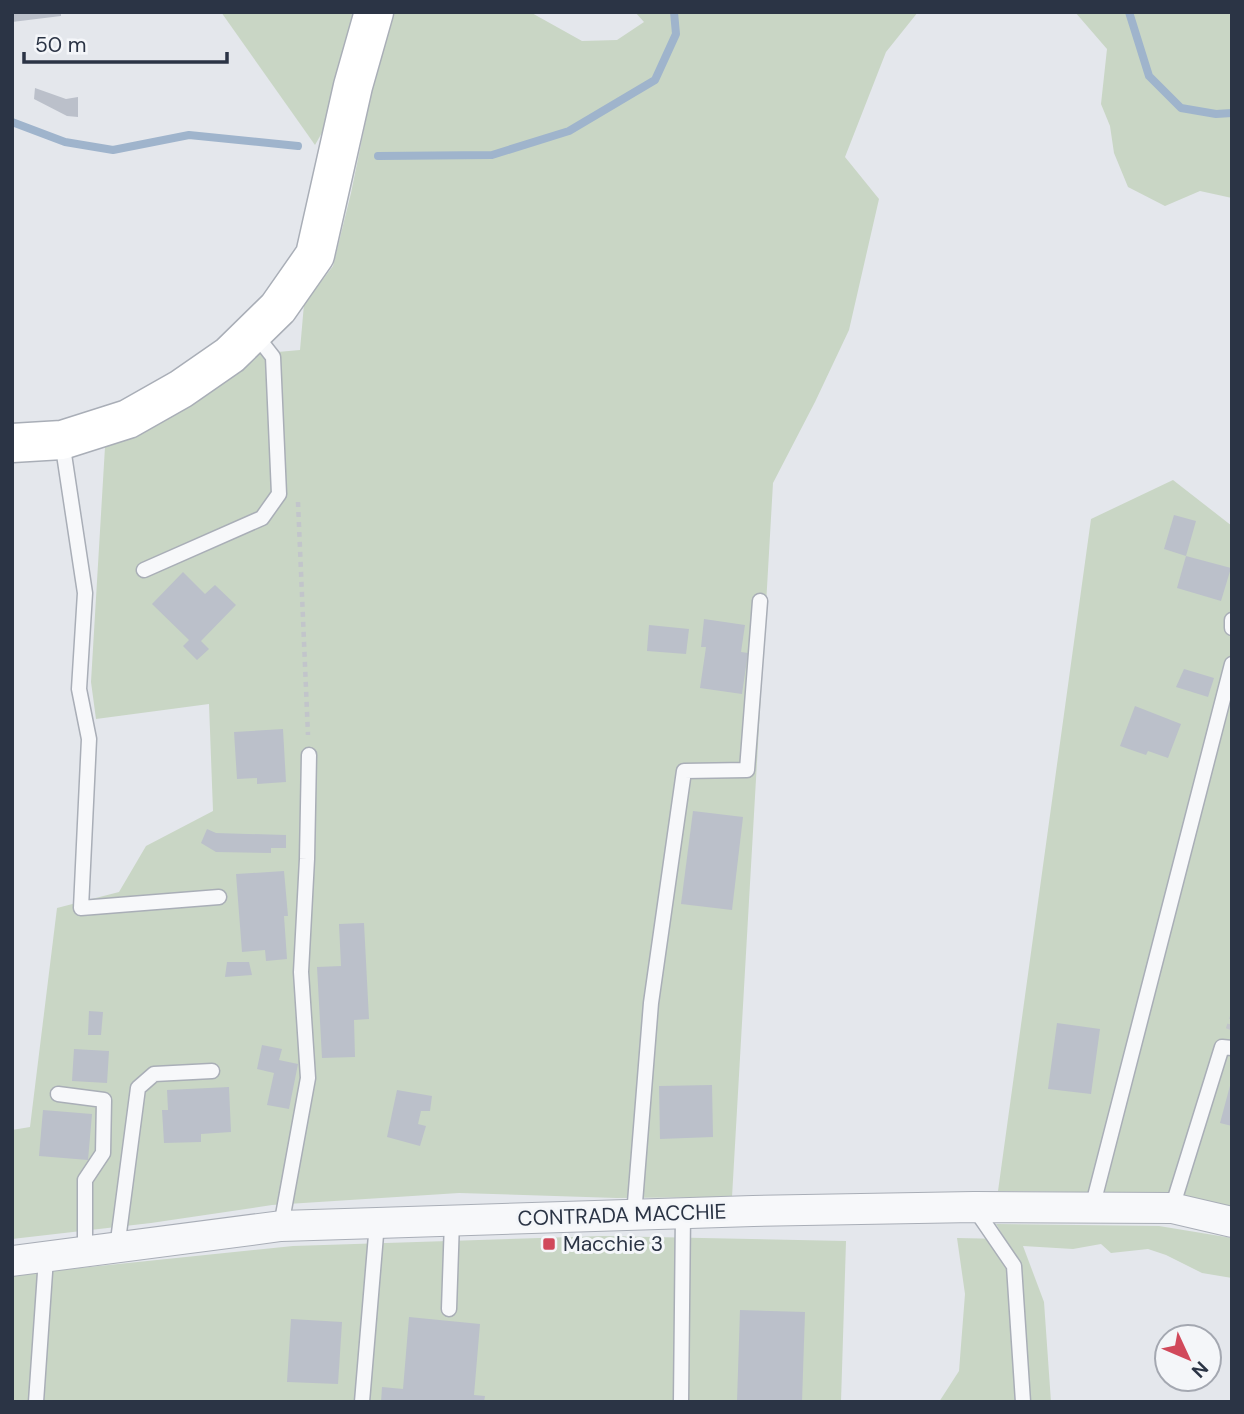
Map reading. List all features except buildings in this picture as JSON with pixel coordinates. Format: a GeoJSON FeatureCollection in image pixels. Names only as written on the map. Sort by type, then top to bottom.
{"type":"FeatureCollection","features":[{"type":"Feature","properties":{"kind":"main road"},"geometry":{"type":"LineString","coordinates":[[12,443],[62,440],[128,419],[191,383],[230,355],[278,308],[315,256],[353,86],[374,12]]}},
{"type":"Feature","properties":{"kind":"street","name":"CONTRADA MACCHIE"},"geometry":{"type":"LineString","coordinates":[[12,1261],[281,1226],[452,1220],[974,1207],[1172,1208],[1232,1222]]}},
{"type":"Feature","properties":{"kind":"lane"},"geometry":{"type":"LineString","coordinates":[[144,570],[262,519],[279,494],[273,358],[254,332]]}},
{"type":"Feature","properties":{"kind":"lane"},"geometry":{"type":"LineString","coordinates":[[62,440],[85,593],[79,690],[89,738],[81,908],[219,897]]}},
{"type":"Feature","properties":{"kind":"lane"},"geometry":{"type":"LineString","coordinates":[[634,1215],[650,1003],[684,771],[747,771],[760,601]]}},
{"type":"Feature","properties":{"kind":"lane"},"geometry":{"type":"LineString","coordinates":[[1232,620],[1232,628]]}},
{"type":"Feature","properties":{"kind":"lane"},"geometry":{"type":"LineString","coordinates":[[1092,1208],[1232,664]]}},
{"type":"Feature","properties":{"kind":"lane"},"geometry":{"type":"LineString","coordinates":[[281,1226],[308,1078],[301,972],[309,755]]}},
{"type":"Feature","properties":{"kind":"lane"},"geometry":{"type":"LineString","coordinates":[[1172,1208],[1222,1046],[1232,1048]]}},
{"type":"Feature","properties":{"kind":"lane"},"geometry":{"type":"LineString","coordinates":[[117,1248],[138,1088],[154,1074],[212,1071]]}},
{"type":"Feature","properties":{"kind":"lane"},"geometry":{"type":"LineString","coordinates":[[58,1094],[104,1100],[103,1153],[85,1180],[85,1253]]}},
{"type":"Feature","properties":{"kind":"lane"},"geometry":{"type":"LineString","coordinates":[[974,1207],[1014,1266],[1023,1402]]}},
{"type":"Feature","properties":{"kind":"lane"},"geometry":{"type":"LineString","coordinates":[[681,1402],[683,1213]]}},
{"type":"Feature","properties":{"kind":"lane"},"geometry":{"type":"LineString","coordinates":[[449,1309],[452,1220]]}},
{"type":"Feature","properties":{"kind":"lane"},"geometry":{"type":"LineString","coordinates":[[362,1402],[377,1223]]}},
{"type":"Feature","properties":{"kind":"lane"},"geometry":{"type":"LineString","coordinates":[[36,1402],[46,1258]]}},
{"type":"Feature","properties":{"kind":"path"},"geometry":{"type":"LineString","coordinates":[[297,491],[309,755]]}},
{"type":"Feature","properties":{"kind":"green space"},"geometry":{"type":"Polygon","coordinates":[[[221,12],[353,12],[333,113],[315,145],[221,12]]]}},
{"type":"Feature","properties":{"kind":"green space"},"geometry":{"type":"Polygon","coordinates":[[[390,12],[530,12],[582,41],[617,40],[644,22],[635,12],[918,12],[886,52],[845,157],[879,199],[849,330],[773,483],[732,1197],[617,1198],[459,1193],[272,1205],[151,1223],[12,1239],[12,1130],[30,1127],[57,908],[119,892],[146,846],[213,811],[209,704],[96,719],[91,682],[105,447],[181,411],[255,354],[300,350],[304,304],[333,266],[390,12]]]}},
{"type":"Feature","properties":{"kind":"green space"},"geometry":{"type":"Polygon","coordinates":[[[1075,12],[1232,12],[1232,198],[1200,191],[1165,206],[1128,187],[1114,153],[1110,126],[1101,104],[1107,49],[1075,12]]]}},
{"type":"Feature","properties":{"kind":"green space"},"geometry":{"type":"Polygon","coordinates":[[[1173,480],[1232,526],[1232,1208],[1165,1193],[998,1191],[1091,519],[1173,480]]]}},
{"type":"Feature","properties":{"kind":"green space"},"geometry":{"type":"Polygon","coordinates":[[[996,1224],[1159,1226],[1232,1238],[1232,1278],[1202,1273],[1148,1249],[1111,1253],[1101,1244],[1073,1249],[1023,1246],[1044,1302],[1051,1402],[939,1402],[959,1371],[965,1294],[957,1238],[1005,1239],[996,1224]]]}},
{"type":"Feature","properties":{"kind":"green space"},"geometry":{"type":"Polygon","coordinates":[[[603,1236],[846,1241],[841,1402],[12,1402],[12,1275],[293,1246],[603,1236]]]}},
{"type":"Feature","properties":{"kind":"waterway"},"geometry":{"type":"LineString","coordinates":[[378,156],[492,155],[569,131],[655,80],[676,34],[674,12]]}},
{"type":"Feature","properties":{"kind":"waterway"},"geometry":{"type":"LineString","coordinates":[[1129,12],[1149,76],[1181,108],[1216,114],[1232,113]]}},
{"type":"Feature","properties":{"kind":"waterway"},"geometry":{"type":"LineString","coordinates":[[12,122],[65,142],[113,150],[189,135],[298,146]]}},
{"type":"Feature","properties":{"kind":"place","name":"Macchie 3"},"geometry":{"type":"Point","coordinates":[549,1244]}}]}
